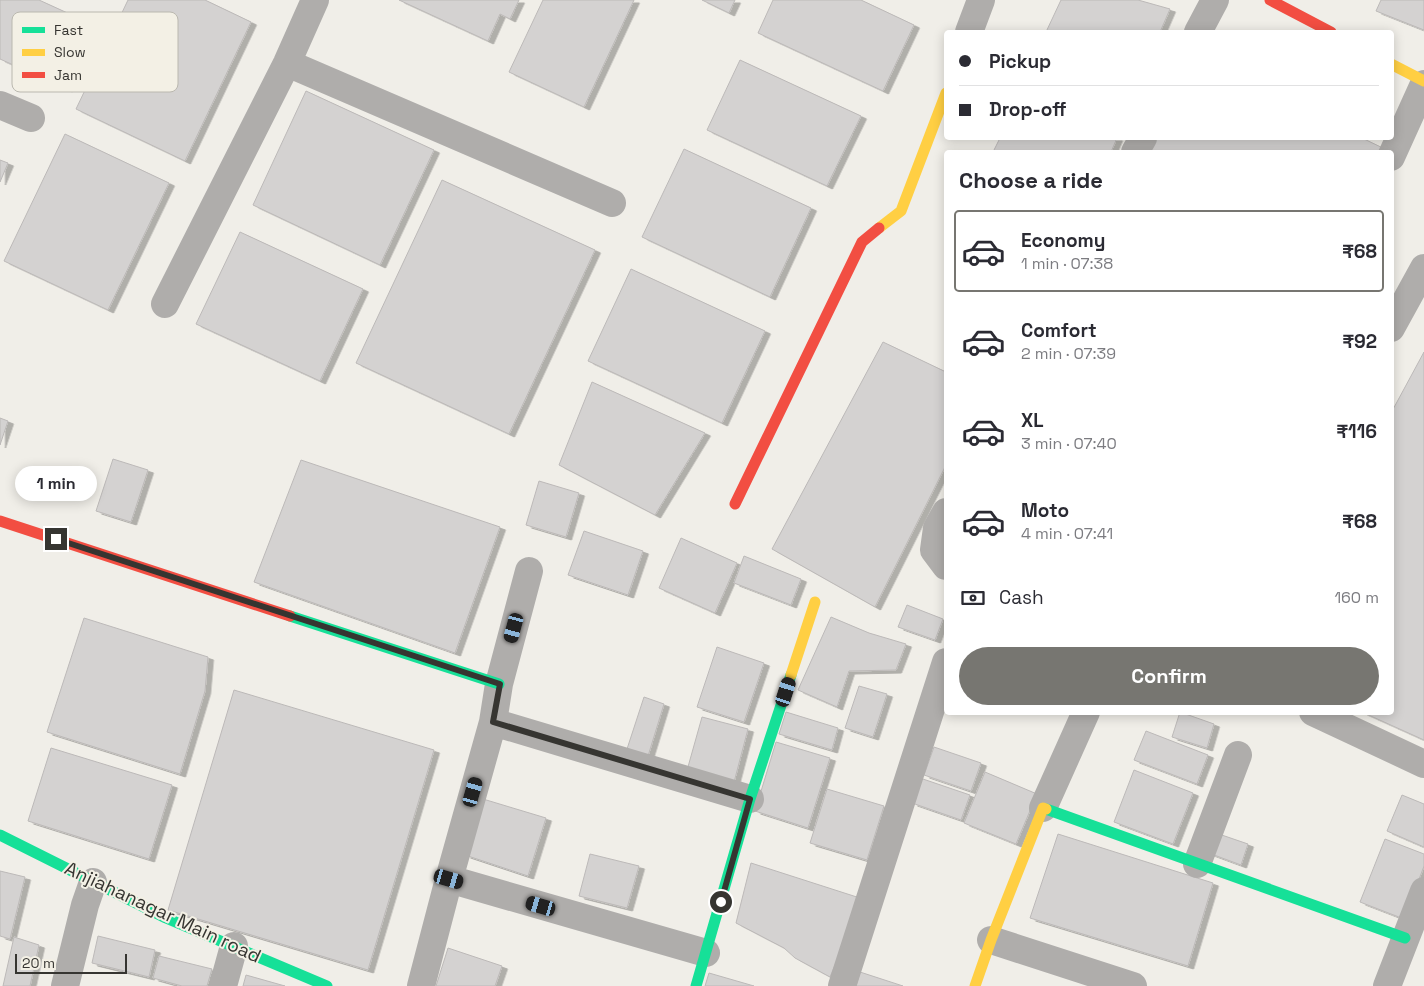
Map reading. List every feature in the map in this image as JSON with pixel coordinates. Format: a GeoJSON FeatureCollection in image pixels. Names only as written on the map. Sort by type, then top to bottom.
{"type":"FeatureCollection","features":[{"type":"Feature","properties":{"kind":"street"},"geometry":{"type":"LineString","coordinates":[[165,304],[287,63],[316,0]]}},
{"type":"Feature","properties":{"kind":"street"},"geometry":{"type":"LineString","coordinates":[[970,30],[981,0]]}},
{"type":"Feature","properties":{"kind":"street"},"geometry":{"type":"LineString","coordinates":[[1270,0],[1328,30]]}},
{"type":"Feature","properties":{"kind":"street"},"geometry":{"type":"LineString","coordinates":[[287,63],[612,203]]}},
{"type":"Feature","properties":{"kind":"street"},"geometry":{"type":"LineString","coordinates":[[1392,150],[1398,124],[1424,83],[1394,66]]}},
{"type":"Feature","properties":{"kind":"street"},"geometry":{"type":"LineString","coordinates":[[735,504],[862,242],[901,211],[944,98]]}},
{"type":"Feature","properties":{"kind":"street"},"geometry":{"type":"LineString","coordinates":[[0,105],[31,118]]}},
{"type":"Feature","properties":{"kind":"street"},"geometry":{"type":"LineString","coordinates":[[1394,323],[1424,268]]}},
{"type":"Feature","properties":{"kind":"street"},"geometry":{"type":"LineString","coordinates":[[942,520],[934,550],[944,563]]}},
{"type":"Feature","properties":{"kind":"street"},"geometry":{"type":"LineString","coordinates":[[0,521],[500,684]]}},
{"type":"Feature","properties":{"kind":"street"},"geometry":{"type":"LineString","coordinates":[[421,986],[493,722],[500,684],[529,572]]}},
{"type":"Feature","properties":{"kind":"street"},"geometry":{"type":"LineString","coordinates":[[696,986],[750,799],[815,602]]}},
{"type":"Feature","properties":{"kind":"street"},"geometry":{"type":"LineString","coordinates":[[842,986],[944,668]]}},
{"type":"Feature","properties":{"kind":"street"},"geometry":{"type":"LineString","coordinates":[[975,986],[1043,808],[1085,715]]}},
{"type":"Feature","properties":{"kind":"street"},"geometry":{"type":"LineString","coordinates":[[1319,715],[1424,764]]}},
{"type":"Feature","properties":{"kind":"street"},"geometry":{"type":"LineString","coordinates":[[493,722],[750,799]]}},
{"type":"Feature","properties":{"kind":"street"},"geometry":{"type":"LineString","coordinates":[[1197,864],[1238,755]]}},
{"type":"Feature","properties":{"kind":"street"},"geometry":{"type":"LineString","coordinates":[[1043,808],[1405,938]]}},
{"type":"Feature","properties":{"kind":"street","name":"Anjiahanagar Main road"},"geometry":{"type":"LineString","coordinates":[[0,835],[166,918],[327,986]]}},
{"type":"Feature","properties":{"kind":"street"},"geometry":{"type":"LineString","coordinates":[[449,879],[706,953]]}},
{"type":"Feature","properties":{"kind":"street"},"geometry":{"type":"LineString","coordinates":[[65,986],[85,905],[93,882]]}},
{"type":"Feature","properties":{"kind":"street"},"geometry":{"type":"LineString","coordinates":[[1387,986],[1424,891]]}},
{"type":"Feature","properties":{"kind":"street"},"geometry":{"type":"LineString","coordinates":[[991,940],[1133,986]]}},
{"type":"Feature","properties":{"kind":"street"},"geometry":{"type":"LineString","coordinates":[[223,986],[234,946]]}},
{"type":"Feature","properties":{"kind":"building"},"geometry":{"type":"Polygon","coordinates":[[[0,0],[39,0],[65,12],[12,12],[12,64],[0,59],[0,0]]]}},
{"type":"Feature","properties":{"kind":"building"},"geometry":{"type":"Polygon","coordinates":[[[128,0],[205,0],[251,22],[185,161],[76,109],[84,92],[178,92],[178,12],[122,12],[128,0]]]}},
{"type":"Feature","properties":{"kind":"building"},"geometry":{"type":"Polygon","coordinates":[[[399,0],[519,0],[510,19],[500,14],[488,41],[399,0]]]}},
{"type":"Feature","properties":{"kind":"building"},"geometry":{"type":"Polygon","coordinates":[[[543,0],[634,0],[584,107],[509,72],[543,0]]]}},
{"type":"Feature","properties":{"kind":"building"},"geometry":{"type":"Polygon","coordinates":[[[702,0],[735,0],[729,13],[702,0]]]}},
{"type":"Feature","properties":{"kind":"building"},"geometry":{"type":"Polygon","coordinates":[[[773,0],[861,0],[914,25],[883,91],[758,33],[773,0]]]}},
{"type":"Feature","properties":{"kind":"building"},"geometry":{"type":"Polygon","coordinates":[[[1061,0],[1138,0],[1170,9],[1161,30],[1047,30],[1061,0]]]}},
{"type":"Feature","properties":{"kind":"building"},"geometry":{"type":"Polygon","coordinates":[[[1381,0],[1424,0],[1424,30],[1376,11],[1381,0]]]}},
{"type":"Feature","properties":{"kind":"building"},"geometry":{"type":"Polygon","coordinates":[[[740,60],[861,116],[827,186],[707,130],[740,60]]]}},
{"type":"Feature","properties":{"kind":"building"},"geometry":{"type":"Polygon","coordinates":[[[306,91],[434,150],[380,265],[253,205],[306,91]]]}},
{"type":"Feature","properties":{"kind":"building"},"geometry":{"type":"Polygon","coordinates":[[[65,134],[169,183],[108,310],[4,261],[65,134]]]}},
{"type":"Feature","properties":{"kind":"building"},"geometry":{"type":"Polygon","coordinates":[[[999,140],[1116,140],[1112,150],[994,150],[999,140]]]}},
{"type":"Feature","properties":{"kind":"building"},"geometry":{"type":"Polygon","coordinates":[[[1155,140],[1366,140],[1387,150],[1149,150],[1155,140]]]}},
{"type":"Feature","properties":{"kind":"building"},"geometry":{"type":"Polygon","coordinates":[[[684,149],[811,208],[770,297],[642,237],[684,149]]]}},
{"type":"Feature","properties":{"kind":"building"},"geometry":{"type":"Polygon","coordinates":[[[0,160],[8,163],[0,182],[0,160]]]}},
{"type":"Feature","properties":{"kind":"building"},"geometry":{"type":"Polygon","coordinates":[[[442,180],[595,250],[509,434],[356,363],[442,180]]]}},
{"type":"Feature","properties":{"kind":"building"},"geometry":{"type":"Polygon","coordinates":[[[240,232],[363,289],[320,381],[196,324],[240,232]]]}},
{"type":"Feature","properties":{"kind":"building"},"geometry":{"type":"Polygon","coordinates":[[[631,269],[765,331],[722,423],[588,361],[631,269]]]}},
{"type":"Feature","properties":{"kind":"building"},"geometry":{"type":"Polygon","coordinates":[[[883,342],[944,371],[944,469],[875,607],[772,549],[883,342]]]}},
{"type":"Feature","properties":{"kind":"building"},"geometry":{"type":"Polygon","coordinates":[[[1424,352],[1424,740],[1369,715],[1394,715],[1394,407],[1424,352]]]}},
{"type":"Feature","properties":{"kind":"building"},"geometry":{"type":"Polygon","coordinates":[[[592,382],[705,433],[655,515],[559,465],[592,382]]]}},
{"type":"Feature","properties":{"kind":"building"},"geometry":{"type":"Polygon","coordinates":[[[0,418],[8,421],[0,445],[0,418]]]}},
{"type":"Feature","properties":{"kind":"building"},"geometry":{"type":"Polygon","coordinates":[[[113,459],[148,470],[131,522],[96,511],[113,459]]]}},
{"type":"Feature","properties":{"kind":"building"},"geometry":{"type":"Polygon","coordinates":[[[301,460],[500,527],[455,653],[254,582],[301,460]]]}},
{"type":"Feature","properties":{"kind":"building"},"geometry":{"type":"Polygon","coordinates":[[[539,481],[579,493],[566,537],[526,525],[539,481]]]}},
{"type":"Feature","properties":{"kind":"building"},"geometry":{"type":"Polygon","coordinates":[[[584,531],[643,551],[628,595],[568,575],[584,531]]]}},
{"type":"Feature","properties":{"kind":"building"},"geometry":{"type":"Polygon","coordinates":[[[681,538],[737,563],[715,613],[659,588],[681,538]]]}},
{"type":"Feature","properties":{"kind":"building"},"geometry":{"type":"Polygon","coordinates":[[[744,556],[801,579],[791,605],[734,583],[744,556]]]}},
{"type":"Feature","properties":{"kind":"building"},"geometry":{"type":"Polygon","coordinates":[[[907,605],[943,619],[935,640],[898,627],[907,605]]]}},
{"type":"Feature","properties":{"kind":"building"},"geometry":{"type":"Polygon","coordinates":[[[831,617],[869,633],[906,644],[896,670],[849,671],[837,707],[798,690],[831,617]]]}},
{"type":"Feature","properties":{"kind":"building"},"geometry":{"type":"Polygon","coordinates":[[[84,618],[208,657],[205,691],[180,774],[47,732],[84,618]]]}},
{"type":"Feature","properties":{"kind":"building"},"geometry":{"type":"Polygon","coordinates":[[[717,647],[764,663],[744,722],[697,707],[717,647]]]}},
{"type":"Feature","properties":{"kind":"building"},"geometry":{"type":"Polygon","coordinates":[[[859,686],[887,694],[873,737],[845,728],[859,686]]]}},
{"type":"Feature","properties":{"kind":"building"},"geometry":{"type":"Polygon","coordinates":[[[234,690],[434,750],[368,970],[168,910],[234,690]]]}},
{"type":"Feature","properties":{"kind":"building"},"geometry":{"type":"Polygon","coordinates":[[[644,697],[664,704],[648,756],[627,749],[644,697]]]}},
{"type":"Feature","properties":{"kind":"building"},"geometry":{"type":"Polygon","coordinates":[[[786,712],[838,728],[832,750],[779,734],[786,712]]]}},
{"type":"Feature","properties":{"kind":"building"},"geometry":{"type":"Polygon","coordinates":[[[1179,715],[1188,715],[1214,724],[1207,748],[1172,737],[1179,715]]]}},
{"type":"Feature","properties":{"kind":"building"},"geometry":{"type":"Polygon","coordinates":[[[702,717],[748,729],[733,786],[686,774],[702,717]]]}},
{"type":"Feature","properties":{"kind":"building"},"geometry":{"type":"Polygon","coordinates":[[[1146,731],[1208,755],[1197,784],[1134,760],[1146,731]]]}},
{"type":"Feature","properties":{"kind":"building"},"geometry":{"type":"Polygon","coordinates":[[[776,742],[830,758],[808,828],[755,811],[776,742]]]}},
{"type":"Feature","properties":{"kind":"building"},"geometry":{"type":"Polygon","coordinates":[[[934,747],[981,763],[971,791],[924,775],[934,747]]]}},
{"type":"Feature","properties":{"kind":"building"},"geometry":{"type":"Polygon","coordinates":[[[51,748],[172,785],[149,859],[28,821],[51,748]]]}},
{"type":"Feature","properties":{"kind":"building"},"geometry":{"type":"Polygon","coordinates":[[[1134,770],[1193,793],[1173,844],[1114,822],[1134,770]]]}},
{"type":"Feature","properties":{"kind":"building"},"geometry":{"type":"Polygon","coordinates":[[[985,772],[1037,794],[1016,844],[964,823],[985,772]]]}},
{"type":"Feature","properties":{"kind":"building"},"geometry":{"type":"Polygon","coordinates":[[[920,778],[970,795],[961,820],[912,803],[920,778]]]}},
{"type":"Feature","properties":{"kind":"building"},"geometry":{"type":"Polygon","coordinates":[[[827,789],[884,806],[867,860],[810,843],[827,789]]]}},
{"type":"Feature","properties":{"kind":"building"},"geometry":{"type":"Polygon","coordinates":[[[1402,795],[1424,804],[1424,847],[1387,831],[1402,795]]]}},
{"type":"Feature","properties":{"kind":"building"},"geometry":{"type":"Polygon","coordinates":[[[483,799],[546,818],[528,876],[465,855],[483,799]]]}},
{"type":"Feature","properties":{"kind":"building"},"geometry":{"type":"Polygon","coordinates":[[[1213,832],[1248,844],[1241,865],[1206,852],[1213,832]]]}},
{"type":"Feature","properties":{"kind":"building"},"geometry":{"type":"Polygon","coordinates":[[[1058,834],[1213,883],[1188,966],[1030,918],[1058,834]]]}},
{"type":"Feature","properties":{"kind":"building"},"geometry":{"type":"Polygon","coordinates":[[[1385,839],[1424,854],[1424,866],[1404,919],[1360,902],[1385,839]]]}},
{"type":"Feature","properties":{"kind":"building"},"geometry":{"type":"Polygon","coordinates":[[[590,854],[639,866],[627,908],[579,896],[590,854]]]}},
{"type":"Feature","properties":{"kind":"building"},"geometry":{"type":"Polygon","coordinates":[[[751,863],[863,899],[830,977],[795,958],[784,948],[736,923],[751,863]]]}},
{"type":"Feature","properties":{"kind":"building"},"geometry":{"type":"Polygon","coordinates":[[[0,871],[25,877],[10,939],[0,936],[0,871]]]}},
{"type":"Feature","properties":{"kind":"building"},"geometry":{"type":"Polygon","coordinates":[[[98,936],[155,950],[149,977],[92,963],[98,936]]]}},
{"type":"Feature","properties":{"kind":"building"},"geometry":{"type":"Polygon","coordinates":[[[14,937],[39,945],[30,986],[3,986],[14,937]]]}},
{"type":"Feature","properties":{"kind":"building"},"geometry":{"type":"Polygon","coordinates":[[[448,948],[502,966],[495,986],[436,986],[448,948]]]}},
{"type":"Feature","properties":{"kind":"building"},"geometry":{"type":"Polygon","coordinates":[[[159,956],[212,969],[207,986],[182,986],[153,978],[159,956]]]}},
{"type":"Feature","properties":{"kind":"building"},"geometry":{"type":"Polygon","coordinates":[[[860,972],[903,986],[856,986],[860,972]]]}},
{"type":"Feature","properties":{"kind":"building"},"geometry":{"type":"Polygon","coordinates":[[[709,973],[754,986],[705,986],[709,973]]]}},
{"type":"Feature","properties":{"kind":"building"},"geometry":{"type":"Polygon","coordinates":[[[246,975],[285,986],[243,986],[246,975]]]}},
{"type":"Feature","properties":{"kind":"traffic: fast"},"geometry":{"type":"LineString","coordinates":[[290,616],[499,684]]}},
{"type":"Feature","properties":{"kind":"traffic: fast"},"geometry":{"type":"LineString","coordinates":[[696,986],[750,799],[791,675]]}},
{"type":"Feature","properties":{"kind":"traffic: fast"},"geometry":{"type":"LineString","coordinates":[[1046,809],[1405,938]]}},
{"type":"Feature","properties":{"kind":"traffic: fast"},"geometry":{"type":"LineString","coordinates":[[0,835],[166,918],[327,986]]}},
{"type":"Feature","properties":{"kind":"traffic: slow"},"geometry":{"type":"LineString","coordinates":[[1394,66],[1424,81]]}},
{"type":"Feature","properties":{"kind":"traffic: slow"},"geometry":{"type":"LineString","coordinates":[[879,228],[901,211],[944,98]]}},
{"type":"Feature","properties":{"kind":"traffic: slow"},"geometry":{"type":"LineString","coordinates":[[791,675],[815,602]]}},
{"type":"Feature","properties":{"kind":"traffic: slow"},"geometry":{"type":"LineString","coordinates":[[975,986],[1043,808],[1046,809]]}},
{"type":"Feature","properties":{"kind":"traffic: jam"},"geometry":{"type":"LineString","coordinates":[[1270,0],[1327,30]]}},
{"type":"Feature","properties":{"kind":"traffic: jam"},"geometry":{"type":"LineString","coordinates":[[735,504],[862,242],[879,228]]}},
{"type":"Feature","properties":{"kind":"traffic: jam"},"geometry":{"type":"LineString","coordinates":[[0,521],[290,616]]}},
{"type":"Feature","properties":{"kind":"route"},"geometry":{"type":"LineString","coordinates":[[56,539],[500,684],[493,722],[750,799],[721,902]]}}]}
